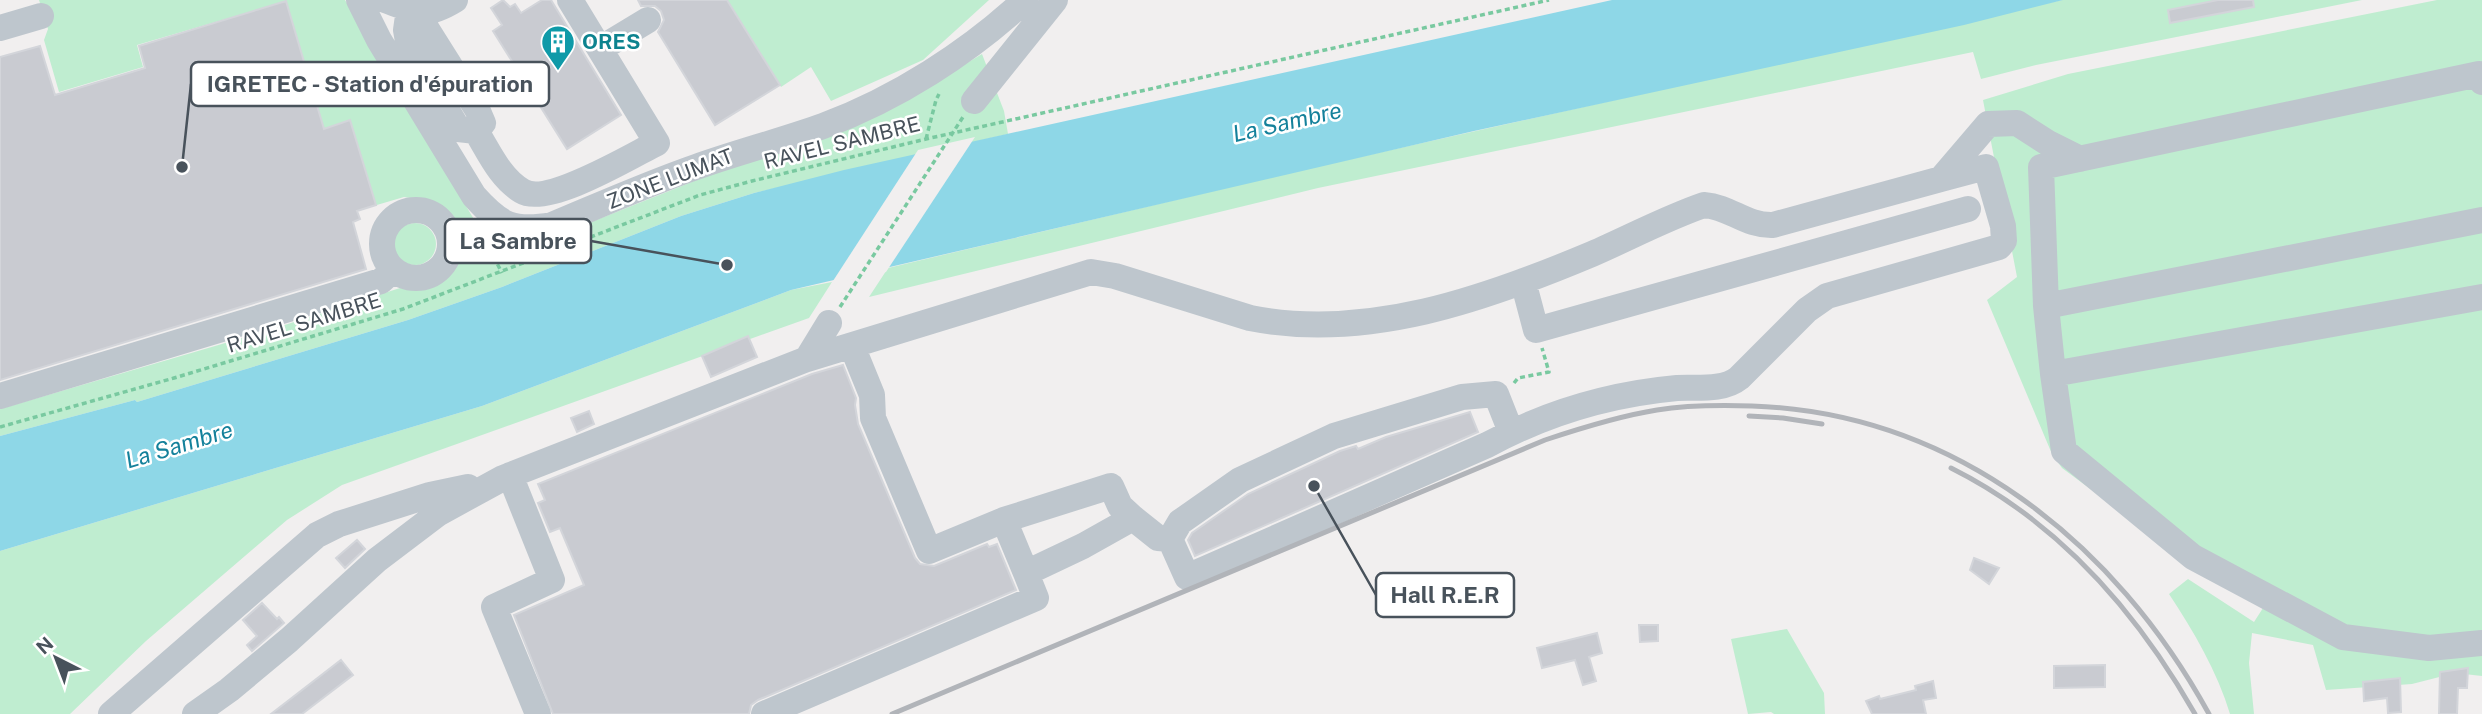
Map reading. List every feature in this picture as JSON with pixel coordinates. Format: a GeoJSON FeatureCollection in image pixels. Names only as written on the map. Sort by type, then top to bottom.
{"type":"FeatureCollection","features":[{"type":"Feature","properties":{"kind":"street","name":"ZONE LUMAT"},"geometry":{"type":"LineString","coordinates":[[359,0],[379,40],[474,196],[492,216],[510,225],[531,228],[552,225],[695,167],[824,125],[872,105],[976,41],[1025,0]]}},
{"type":"Feature","properties":{"kind":"street"},"geometry":{"type":"LineString","coordinates":[[426,4],[406,30],[409,47],[458,129],[476,131],[503,176],[524,193],[546,194],[590,178],[657,143],[570,0]]}},
{"type":"Feature","properties":{"kind":"street"},"geometry":{"type":"LineString","coordinates":[[974,101],[1055,0]]}},
{"type":"Feature","properties":{"kind":"street"},"geometry":{"type":"LineString","coordinates":[[0,28],[41,16]]}},
{"type":"Feature","properties":{"kind":"street"},"geometry":{"type":"LineString","coordinates":[[600,49],[648,20]]}},
{"type":"Feature","properties":{"kind":"street"},"geometry":{"type":"LineString","coordinates":[[2482,82],[2479,74],[2041,167],[2046,306],[2064,451],[2193,557],[2343,637],[2429,648],[2482,643]]}},
{"type":"Feature","properties":{"kind":"street"},"geometry":{"type":"LineString","coordinates":[[1950,176],[1987,124],[2017,123],[2080,159]]}},
{"type":"Feature","properties":{"kind":"street"},"geometry":{"type":"LineString","coordinates":[[195,714],[229,690],[289,640],[387,552],[439,513],[507,477],[807,359],[1091,272],[1115,276],[1251,318],[1311,325],[1417,315],[1523,281],[1704,205],[1719,206],[1750,223],[1773,225],[1986,167],[2003,226],[2004,241],[1999,247],[1827,296],[1807,310],[1739,378],[1727,386],[1671,389],[1630,395],[1565,411],[1511,432],[1187,577],[1170,539]]}},
{"type":"Feature","properties":{"kind":"street"},"geometry":{"type":"LineString","coordinates":[[1950,176],[1968,209],[1980,253]]}},
{"type":"Feature","properties":{"kind":"street"},"geometry":{"type":"LineString","coordinates":[[1523,281],[1536,330],[1968,209]]}},
{"type":"Feature","properties":{"kind":"street"},"geometry":{"type":"LineString","coordinates":[[2046,306],[2482,220]]}},
{"type":"Feature","properties":{"kind":"street"},"geometry":{"type":"LineString","coordinates":[[0,396],[381,281],[393,270]]}},
{"type":"Feature","properties":{"kind":"street"},"geometry":{"type":"LineString","coordinates":[[2053,374],[2482,297]]}},
{"type":"Feature","properties":{"kind":"street"},"geometry":{"type":"LineString","coordinates":[[807,359],[829,323]]}},
{"type":"Feature","properties":{"kind":"street"},"geometry":{"type":"LineString","coordinates":[[852,346],[872,395],[873,418],[929,551],[1004,520],[1111,486],[1120,506],[1133,518],[1158,538],[1170,539]]}},
{"type":"Feature","properties":{"kind":"street"},"geometry":{"type":"LineString","coordinates":[[1170,539],[1180,522],[1240,480],[1334,436],[1462,397],[1496,394],[1511,432]]}},
{"type":"Feature","properties":{"kind":"street"},"geometry":{"type":"LineString","coordinates":[[111,714],[326,530],[430,495],[507,477]]}},
{"type":"Feature","properties":{"kind":"street"},"geometry":{"type":"LineString","coordinates":[[507,477],[552,580],[494,607],[538,714]]}},
{"type":"Feature","properties":{"kind":"street"},"geometry":{"type":"LineString","coordinates":[[1026,573],[1133,518]]}},
{"type":"Feature","properties":{"kind":"street"},"geometry":{"type":"LineString","coordinates":[[764,714],[1037,598],[1004,520]]}},
{"type":"Feature","properties":{"kind":"path","name":"RAVEL SAMBRE"},"geometry":{"type":"LineString","coordinates":[[0,426],[174,378],[403,309],[700,195],[926,138],[1549,0]]}},
{"type":"Feature","properties":{"kind":"path"},"geometry":{"type":"LineString","coordinates":[[926,138],[936,100],[941,92]]}},
{"type":"Feature","properties":{"kind":"path"},"geometry":{"type":"LineString","coordinates":[[829,323],[974,101]]}},
{"type":"Feature","properties":{"kind":"path"},"geometry":{"type":"LineString","coordinates":[[1496,394],[1518,378],[1549,372],[1536,330]]}},
{"type":"Feature","properties":{"kind":"green space"},"geometry":{"type":"Polygon","coordinates":[[[39,0],[345,0],[479,228],[502,239],[516,242],[541,242],[920,91],[982,54],[1004,111],[1008,134],[754,193],[681,216],[502,287],[408,320],[137,402],[135,400],[0,436],[0,409],[266,331],[400,288],[431,284],[449,270],[457,243],[455,228],[447,213],[434,202],[404,197],[370,207],[345,123],[319,130],[281,3],[137,45],[143,67],[59,92],[44,40],[48,29],[39,0]]]}},
{"type":"Feature","properties":{"kind":"green space"},"geometry":{"type":"Polygon","coordinates":[[[726,0],[989,0],[923,60],[831,101],[811,67],[781,87],[726,0]]]}},
{"type":"Feature","properties":{"kind":"green space"},"geometry":{"type":"Polygon","coordinates":[[[2062,0],[2362,0],[2036,65],[1981,79],[1973,52],[1318,188],[869,297],[888,268],[1297,171],[2062,0]]]}},
{"type":"Feature","properties":{"kind":"green space"},"geometry":{"type":"Polygon","coordinates":[[[2437,0],[2482,0],[2482,676],[2455,673],[2412,684],[2326,690],[2313,645],[2252,633],[2249,663],[2254,714],[2230,714],[2204,652],[2169,594],[2188,579],[2254,622],[2263,608],[2219,584],[2062,468],[2052,454],[1987,300],[2017,277],[1983,100],[2068,74],[2437,0]]]}},
{"type":"Feature","properties":{"kind":"green space"},"geometry":{"type":"Polygon","coordinates":[[[415,223],[430,229],[436,244],[430,259],[415,265],[400,259],[394,244],[400,229],[415,223]]]}},
{"type":"Feature","properties":{"kind":"green space"},"geometry":{"type":"Polygon","coordinates":[[[832,282],[809,318],[342,485],[287,520],[146,641],[70,714],[0,714],[0,551],[482,406],[791,290],[832,282]]]}},
{"type":"Feature","properties":{"kind":"green space"},"geometry":{"type":"Polygon","coordinates":[[[1787,629],[1824,693],[1825,714],[1748,714],[1731,639],[1787,629]]]}},
{"type":"Feature","properties":{"kind":"water","name":"La Sambre"},"geometry":{"type":"Polygon","coordinates":[[[1612,0],[2063,0],[1964,25],[1474,131],[791,290],[482,406],[0,551],[0,436],[135,400],[137,402],[408,320],[502,287],[681,216],[754,193],[844,170],[1612,0]]]}},
{"type":"Feature","properties":{"kind":"pier"},"geometry":{"type":"Polygon","coordinates":[[[975,137],[886,272],[831,284],[918,150],[975,137]]]}},
{"type":"Feature","properties":{"kind":"building","name":"ORES"},"geometry":{"type":"Polygon","coordinates":[[[503,0],[510,7],[515,4],[521,13],[542,0],[551,0],[621,115],[567,149],[493,31],[502,25],[491,8],[503,0]]]}},
{"type":"Feature","properties":{"kind":"building"},"geometry":{"type":"Polygon","coordinates":[[[638,0],[727,0],[780,85],[715,125],[658,32],[664,20],[661,11],[655,6],[641,6],[638,0]]]}},
{"type":"Feature","properties":{"kind":"building"},"geometry":{"type":"Polygon","coordinates":[[[2218,0],[2253,0],[2254,7],[2170,23],[2168,10],[2218,0]]]}},
{"type":"Feature","properties":{"kind":"building"},"geometry":{"type":"Polygon","coordinates":[[[286,1],[324,129],[350,120],[376,205],[357,211],[360,219],[353,222],[366,269],[0,380],[0,57],[40,46],[55,95],[145,68],[139,46],[286,1]]]}},
{"type":"Feature","properties":{"kind":"building"},"geometry":{"type":"Polygon","coordinates":[[[748,336],[757,357],[711,377],[702,356],[748,336]]]}},
{"type":"Feature","properties":{"kind":"building"},"geometry":{"type":"Polygon","coordinates":[[[843,365],[856,398],[858,424],[915,558],[920,564],[934,566],[987,544],[989,547],[997,544],[1016,590],[758,700],[751,705],[749,714],[553,714],[514,615],[584,585],[560,528],[550,532],[538,503],[545,500],[538,484],[812,374],[843,365]]]}},
{"type":"Feature","properties":{"kind":"building"},"geometry":{"type":"Polygon","coordinates":[[[589,411],[594,424],[577,432],[571,418],[589,411]]]}},
{"type":"Feature","properties":{"kind":"building"},"geometry":{"type":"Polygon","coordinates":[[[1470,412],[1478,432],[1195,556],[1188,540],[1192,533],[1248,494],[1340,451],[1356,446],[1358,449],[1386,437],[1470,412]]]}},
{"type":"Feature","properties":{"kind":"building"},"geometry":{"type":"Polygon","coordinates":[[[357,540],[365,549],[345,568],[336,558],[357,540]]]}},
{"type":"Feature","properties":{"kind":"building"},"geometry":{"type":"Polygon","coordinates":[[[1974,558],[1999,568],[1989,584],[1970,570],[1974,558]]]}},
{"type":"Feature","properties":{"kind":"building"},"geometry":{"type":"Polygon","coordinates":[[[262,603],[284,623],[252,651],[247,645],[257,636],[243,620],[262,603]]]}},
{"type":"Feature","properties":{"kind":"building"},"geometry":{"type":"Polygon","coordinates":[[[1639,625],[1658,625],[1658,641],[1640,642],[1639,625]]]}},
{"type":"Feature","properties":{"kind":"building"},"geometry":{"type":"Polygon","coordinates":[[[1597,633],[1602,653],[1589,657],[1596,681],[1583,685],[1575,660],[1542,668],[1537,648],[1597,633]]]}},
{"type":"Feature","properties":{"kind":"building"},"geometry":{"type":"Polygon","coordinates":[[[341,660],[353,675],[302,714],[271,714],[341,660]]]}},
{"type":"Feature","properties":{"kind":"building"},"geometry":{"type":"Polygon","coordinates":[[[2105,665],[2105,687],[2054,688],[2054,666],[2105,665]]]}},
{"type":"Feature","properties":{"kind":"building"},"geometry":{"type":"Polygon","coordinates":[[[2468,668],[2467,688],[2458,688],[2457,714],[2439,714],[2440,672],[2468,668]]]}},
{"type":"Feature","properties":{"kind":"building"},"geometry":{"type":"Polygon","coordinates":[[[2400,678],[2401,712],[2388,713],[2387,698],[2364,701],[2363,682],[2400,678]]]}},
{"type":"Feature","properties":{"kind":"building"},"geometry":{"type":"Polygon","coordinates":[[[1933,681],[1936,698],[1923,700],[1926,714],[1872,714],[1866,701],[1916,690],[1915,686],[1933,681]]]}},
{"type":"Feature","properties":{"kind":"railway"},"geometry":{"type":"LineString","coordinates":[[892,714],[1545,440],[1643,413],[1704,406],[1752,406],[1826,414],[1895,433],[1961,461],[2021,498],[2076,543],[2126,594],[2171,652],[2209,714]]}},
{"type":"Feature","properties":{"kind":"railway"},"geometry":{"type":"LineString","coordinates":[[1749,416],[1822,424]]}},
{"type":"Feature","properties":{"kind":"railway"},"geometry":{"type":"LineString","coordinates":[[1951,468],[2026,515],[2060,542],[2091,572],[2147,639],[2195,714]]}},
{"type":"Feature","properties":{"kind":"place","name":"ORES"},"geometry":{"type":"Point","coordinates":[558,72]}},
{"type":"Feature","properties":{"kind":"place","name":"IGRETEC - Station d'épuration"},"geometry":{"type":"Point","coordinates":[182,167]}},
{"type":"Feature","properties":{"kind":"place","name":"La Sambre"},"geometry":{"type":"Point","coordinates":[727,265]}},
{"type":"Feature","properties":{"kind":"place","name":"Hall R.E.R"},"geometry":{"type":"Point","coordinates":[1314,486]}}]}
